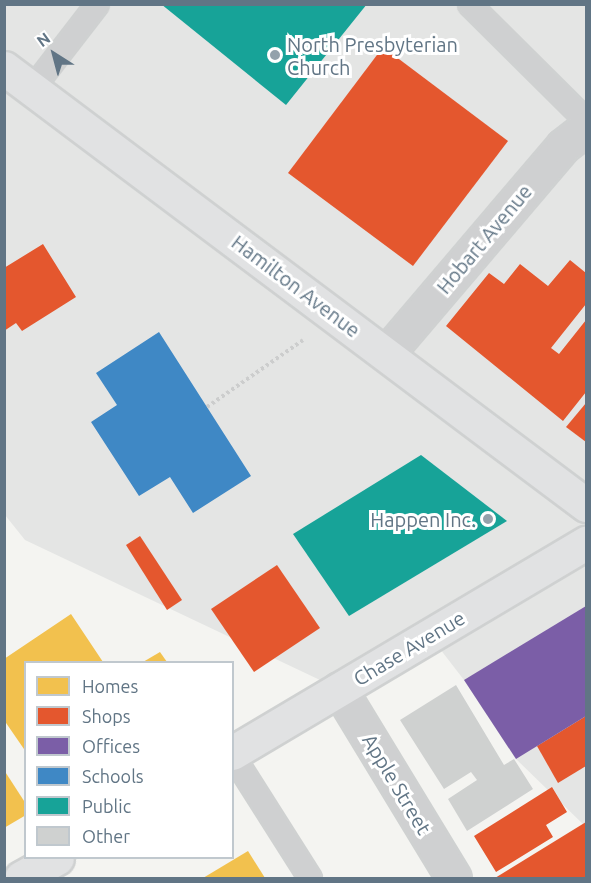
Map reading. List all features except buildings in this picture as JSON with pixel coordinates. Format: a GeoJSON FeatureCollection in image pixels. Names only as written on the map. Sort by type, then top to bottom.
{"type":"FeatureCollection","features":[{"type":"Feature","properties":{"kind":"main road","name":"Hamilton Avenue"},"geometry":{"type":"LineString","coordinates":[[4,68],[586,506]]}},
{"type":"Feature","properties":{"kind":"main road","name":"Chase Avenue"},"geometry":{"type":"LineString","coordinates":[[234,753],[586,543]]}},
{"type":"Feature","properties":{"kind":"main road"},"geometry":{"type":"LineString","coordinates":[[21,879],[55,859]]}},
{"type":"Feature","properties":{"kind":"street","name":"Hobart Avenue"},"geometry":{"type":"LineString","coordinates":[[386,354],[563,146],[586,128]]}},
{"type":"Feature","properties":{"kind":"street","name":"Apple Street"},"geometry":{"type":"LineString","coordinates":[[339,689],[454,879]]}},
{"type":"Feature","properties":{"kind":"lane"},"geometry":{"type":"LineString","coordinates":[[32,88],[97,4]]}},
{"type":"Feature","properties":{"kind":"lane"},"geometry":{"type":"LineString","coordinates":[[469,4],[586,120]]}},
{"type":"Feature","properties":{"kind":"lane"},"geometry":{"type":"LineString","coordinates":[[234,757],[310,879]]}},
{"type":"Feature","properties":{"kind":"path"},"geometry":{"type":"LineString","coordinates":[[207,407],[336,317]]}},
{"type":"Feature","properties":{"kind":"shaded area"},"geometry":{"type":"Polygon","coordinates":[[[4,5],[586,5],[586,827],[516,759],[464,680],[430,636],[339,689],[25,540],[5,515],[4,5]]]}},
{"type":"Feature","properties":{"kind":"place","name":"North Presbyterian Church"},"geometry":{"type":"Point","coordinates":[275,55]}},
{"type":"Feature","properties":{"kind":"place","name":"Happen Inc."},"geometry":{"type":"Point","coordinates":[488,519]}}]}
